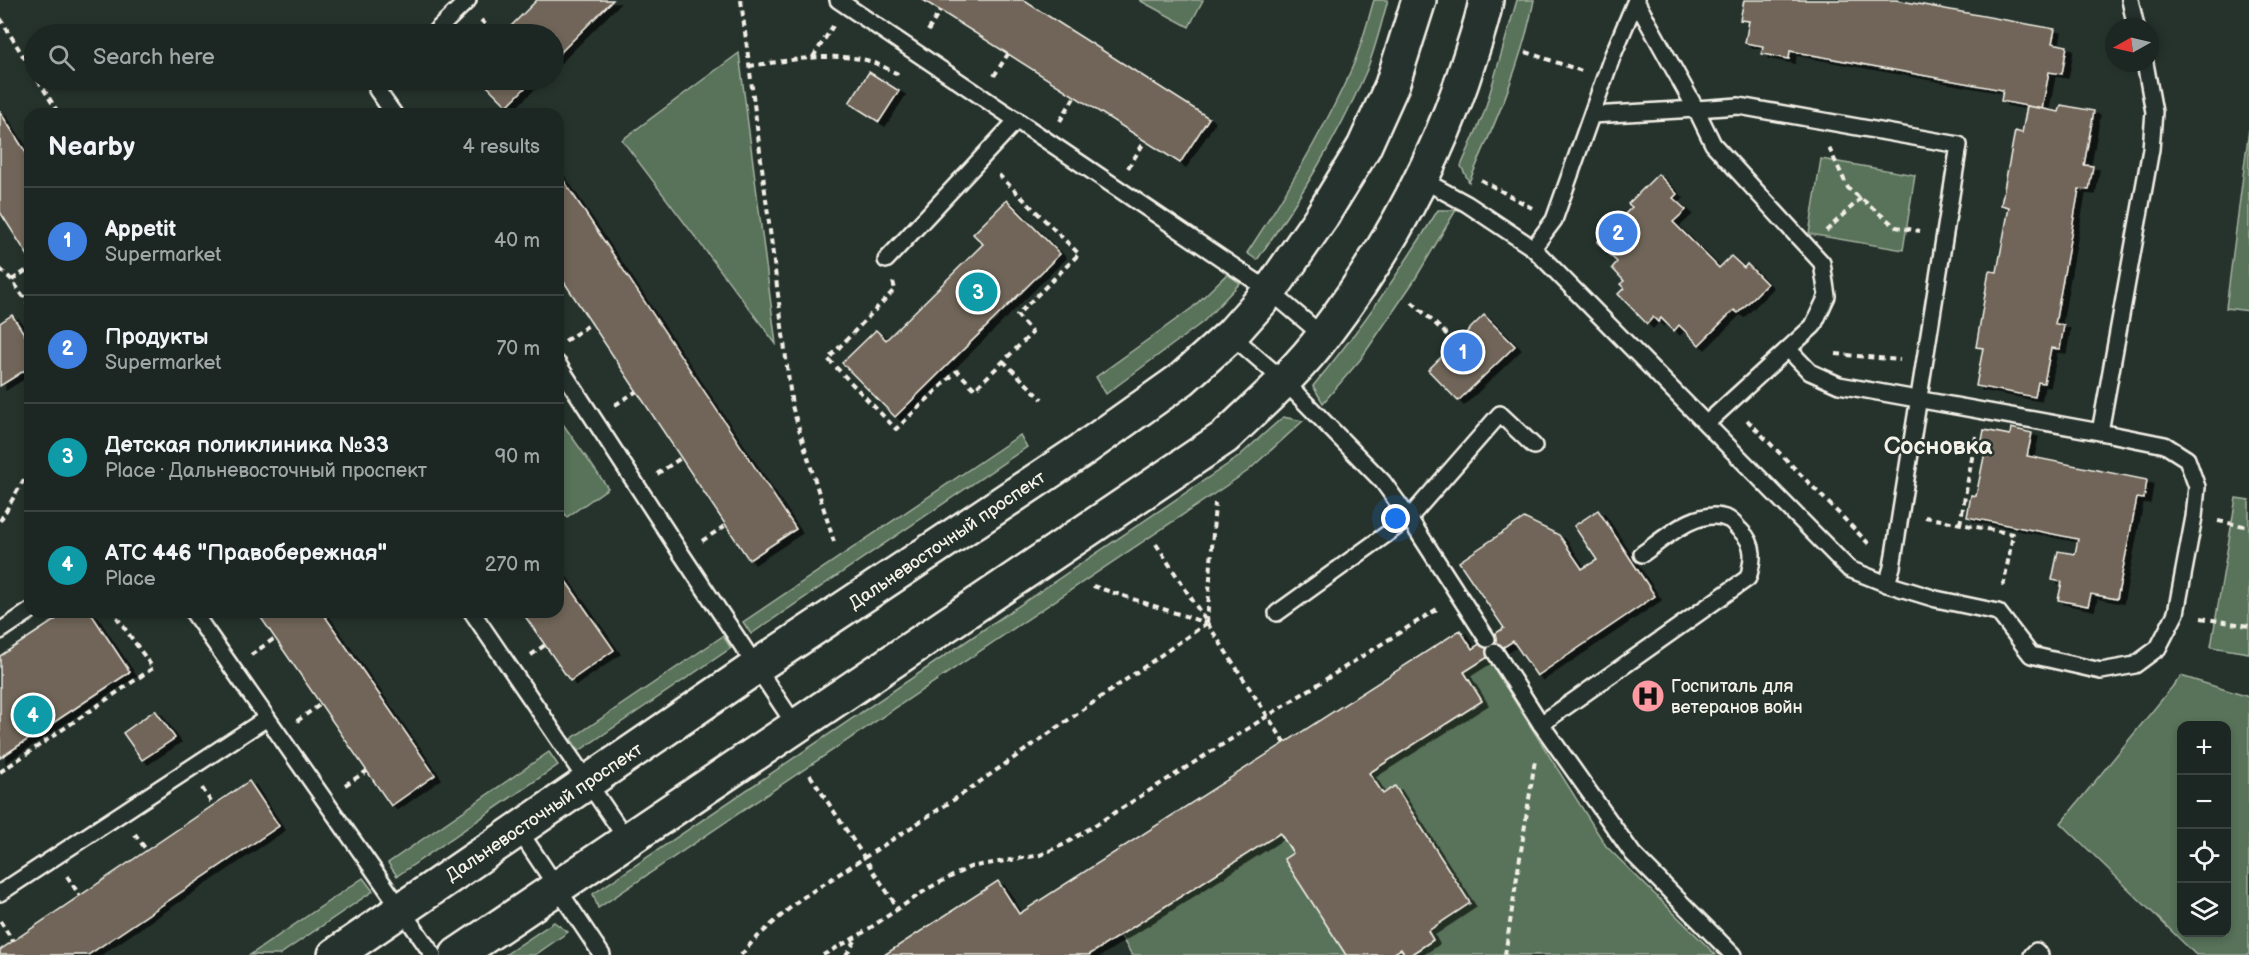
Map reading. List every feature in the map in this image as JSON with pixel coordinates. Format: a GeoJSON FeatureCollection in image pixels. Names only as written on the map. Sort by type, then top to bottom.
{"type":"FeatureCollection","features":[{"type":"Feature","properties":{"kind":"street","name":"Дальневосточный проспект"},"geometry":{"type":"LineString","coordinates":[[335,955],[756,667],[1091,444],[1182,380],[1232,334],[1269,291],[1322,216],[1364,147],[1392,85],[1419,0]]}},
{"type":"Feature","properties":{"kind":"street"},"geometry":{"type":"LineString","coordinates":[[458,955],[795,725],[1225,437],[1284,381],[1323,336],[1377,257],[1421,178],[1455,103],[1486,0]]}},
{"type":"Feature","properties":{"kind":"lane"},"geometry":{"type":"LineString","coordinates":[[443,24],[468,0]]}},
{"type":"Feature","properties":{"kind":"lane"},"geometry":{"type":"LineString","coordinates":[[2130,0],[2134,18]]}},
{"type":"Feature","properties":{"kind":"lane"},"geometry":{"type":"LineString","coordinates":[[1533,248],[1554,220],[1636,1]]}},
{"type":"Feature","properties":{"kind":"lane"},"geometry":{"type":"LineString","coordinates":[[1636,1],[1713,144],[1822,263],[1827,296],[1813,326],[1707,423]]}},
{"type":"Feature","properties":{"kind":"lane"},"geometry":{"type":"LineString","coordinates":[[842,3],[1269,291],[1323,336]]}},
{"type":"Feature","properties":{"kind":"lane"},"geometry":{"type":"LineString","coordinates":[[2100,432],[2151,149],[2154,112],[2147,72]]}},
{"type":"Feature","properties":{"kind":"lane"},"geometry":{"type":"LineString","coordinates":[[377,90],[390,108]]}},
{"type":"Feature","properties":{"kind":"lane"},"geometry":{"type":"LineString","coordinates":[[1592,115],[1739,106],[1959,145],[1892,567],[1887,584]]}},
{"type":"Feature","properties":{"kind":"lane"},"geometry":{"type":"LineString","coordinates":[[886,260],[1017,120]]}},
{"type":"Feature","properties":{"kind":"lane"},"geometry":{"type":"LineString","coordinates":[[1421,178],[1467,204],[1533,248],[1849,569],[1936,599],[1998,612],[2031,655],[2101,671],[2135,665],[2158,648],[2176,613],[2194,517],[2197,487],[2187,459],[2165,445],[1839,385],[1810,372],[1789,350]]}},
{"type":"Feature","properties":{"kind":"lane"},"geometry":{"type":"LineString","coordinates":[[1232,334],[1284,381],[1383,482],[1460,595],[1541,724],[1633,854],[1733,955]]}},
{"type":"Feature","properties":{"kind":"lane"},"geometry":{"type":"LineString","coordinates":[[564,372],[795,725]]}},
{"type":"Feature","properties":{"kind":"lane"},"geometry":{"type":"LineString","coordinates":[[1277,613],[1409,518],[1500,414],[1534,446]]}},
{"type":"Feature","properties":{"kind":"lane"},"geometry":{"type":"LineString","coordinates":[[1541,724],[1748,578],[1754,558],[1746,536],[1729,519],[1711,516],[1692,521],[1642,555]]}},
{"type":"Feature","properties":{"kind":"lane"},"geometry":{"type":"LineString","coordinates":[[0,631],[24,615]]}},
{"type":"Feature","properties":{"kind":"lane"},"geometry":{"type":"LineString","coordinates":[[197,618],[433,955]]}},
{"type":"Feature","properties":{"kind":"lane"},"geometry":{"type":"LineString","coordinates":[[476,618],[627,840]]}},
{"type":"Feature","properties":{"kind":"lane"},"geometry":{"type":"LineString","coordinates":[[0,893],[267,718]]}},
{"type":"Feature","properties":{"kind":"lane"},"geometry":{"type":"LineString","coordinates":[[518,829],[602,955]]}},
{"type":"Feature","properties":{"kind":"lane"},"geometry":{"type":"LineString","coordinates":[[2032,955],[2036,951],[2040,955]]}},
{"type":"Feature","properties":{"kind":"path"},"geometry":{"type":"LineString","coordinates":[[741,0],[792,406],[834,542]]}},
{"type":"Feature","properties":{"kind":"path"},"geometry":{"type":"LineString","coordinates":[[813,57],[842,3]]}},
{"type":"Feature","properties":{"kind":"path"},"geometry":{"type":"LineString","coordinates":[[0,18],[24,58]]}},
{"type":"Feature","properties":{"kind":"path"},"geometry":{"type":"LineString","coordinates":[[1526,52],[1605,79]]}},
{"type":"Feature","properties":{"kind":"path"},"geometry":{"type":"LineString","coordinates":[[749,66],[813,57],[868,61],[903,76]]}},
{"type":"Feature","properties":{"kind":"path"},"geometry":{"type":"LineString","coordinates":[[44,90],[55,108]]}},
{"type":"Feature","properties":{"kind":"path"},"geometry":{"type":"LineString","coordinates":[[1815,119],[1848,188],[1896,227],[1945,235]]}},
{"type":"Feature","properties":{"kind":"path"},"geometry":{"type":"LineString","coordinates":[[886,260],[895,289],[828,359],[896,429],[957,371],[975,389],[1032,333],[1017,315],[1079,254],[982,157]]}},
{"type":"Feature","properties":{"kind":"path"},"geometry":{"type":"LineString","coordinates":[[1479,179],[1554,220]]}},
{"type":"Feature","properties":{"kind":"path"},"geometry":{"type":"LineString","coordinates":[[1809,248],[1861,198]]}},
{"type":"Feature","properties":{"kind":"path"},"geometry":{"type":"LineString","coordinates":[[0,269],[12,280],[24,297]]}},
{"type":"Feature","properties":{"kind":"path"},"geometry":{"type":"LineString","coordinates":[[12,280],[24,272]]}},
{"type":"Feature","properties":{"kind":"path"},"geometry":{"type":"LineString","coordinates":[[1412,302],[1455,343]]}},
{"type":"Feature","properties":{"kind":"path"},"geometry":{"type":"LineString","coordinates":[[564,341],[592,323]]}},
{"type":"Feature","properties":{"kind":"path"},"geometry":{"type":"LineString","coordinates":[[1789,350],[1924,362]]}},
{"type":"Feature","properties":{"kind":"path"},"geometry":{"type":"LineString","coordinates":[[1003,361],[1042,399]]}},
{"type":"Feature","properties":{"kind":"path"},"geometry":{"type":"LineString","coordinates":[[1730,403],[1892,567]]}},
{"type":"Feature","properties":{"kind":"path"},"geometry":{"type":"LineString","coordinates":[[1960,524],[1981,410]]}},
{"type":"Feature","properties":{"kind":"path"},"geometry":{"type":"LineString","coordinates":[[0,521],[24,479]]}},
{"type":"Feature","properties":{"kind":"path"},"geometry":{"type":"LineString","coordinates":[[1207,623],[1215,503]]}},
{"type":"Feature","properties":{"kind":"path"},"geometry":{"type":"LineString","coordinates":[[1900,512],[2013,534],[1998,612]]}},
{"type":"Feature","properties":{"kind":"path"},"geometry":{"type":"LineString","coordinates":[[2232,524],[2249,527]]}},
{"type":"Feature","properties":{"kind":"path"},"geometry":{"type":"LineString","coordinates":[[1156,544],[1285,743]]}},
{"type":"Feature","properties":{"kind":"path"},"geometry":{"type":"LineString","coordinates":[[1093,586],[1207,623]]}},
{"type":"Feature","properties":{"kind":"path"},"geometry":{"type":"LineString","coordinates":[[823,955],[858,936],[929,888],[970,867],[1040,855],[1065,844],[1460,595]]}},
{"type":"Feature","properties":{"kind":"path"},"geometry":{"type":"LineString","coordinates":[[0,772],[153,668],[117,618]]}},
{"type":"Feature","properties":{"kind":"path"},"geometry":{"type":"LineString","coordinates":[[2216,621],[2249,626]]}},
{"type":"Feature","properties":{"kind":"path"},"geometry":{"type":"LineString","coordinates":[[741,955],[754,940],[799,900],[865,859],[958,796],[1207,623]]}},
{"type":"Feature","properties":{"kind":"path"},"geometry":{"type":"LineString","coordinates":[[1505,955],[1541,724]]}},
{"type":"Feature","properties":{"kind":"path"},"geometry":{"type":"LineString","coordinates":[[810,775],[899,910]]}},
{"type":"Feature","properties":{"kind":"path"},"geometry":{"type":"LineString","coordinates":[[0,921],[13,941]]}},
{"type":"Feature","properties":{"kind":"path"},"geometry":{"type":"LineString","coordinates":[[846,955],[858,936]]}},
{"type":"Feature","properties":{"kind":"green space"},"geometry":{"type":"Polygon","coordinates":[[[1139,0],[1203,0],[1189,27],[1139,0]]]}},
{"type":"Feature","properties":{"kind":"green space"},"geometry":{"type":"Polygon","coordinates":[[[1374,0],[1388,0],[1375,47],[1354,99],[1316,170],[1257,260],[1247,253],[1303,163],[1340,94],[1358,53],[1374,0]]]}},
{"type":"Feature","properties":{"kind":"green space"},"geometry":{"type":"Polygon","coordinates":[[[1517,0],[1534,0],[1529,24],[1507,93],[1469,182],[1461,166],[1484,113],[1517,0]]]}},
{"type":"Feature","properties":{"kind":"green space"},"geometry":{"type":"Polygon","coordinates":[[[739,53],[776,344],[622,140],[739,53]]]}},
{"type":"Feature","properties":{"kind":"green space"},"geometry":{"type":"Polygon","coordinates":[[[2249,129],[2249,311],[2226,308],[2249,129]]]}},
{"type":"Feature","properties":{"kind":"green space"},"geometry":{"type":"Polygon","coordinates":[[[1821,159],[1915,175],[1903,250],[1809,234],[1821,159]]]}},
{"type":"Feature","properties":{"kind":"green space"},"geometry":{"type":"Polygon","coordinates":[[[1438,210],[1456,210],[1414,281],[1360,360],[1323,403],[1313,386],[1379,300],[1438,210]]]}},
{"type":"Feature","properties":{"kind":"green space"},"geometry":{"type":"Polygon","coordinates":[[[1227,274],[1240,283],[1203,322],[1106,394],[1096,377],[1192,308],[1227,274]]]}},
{"type":"Feature","properties":{"kind":"green space"},"geometry":{"type":"Polygon","coordinates":[[[1283,417],[1303,421],[1248,471],[598,908],[593,894],[1237,458],[1283,417]]]}},
{"type":"Feature","properties":{"kind":"green space"},"geometry":{"type":"Polygon","coordinates":[[[564,426],[608,488],[567,517],[564,513],[564,426]]]}},
{"type":"Feature","properties":{"kind":"green space"},"geometry":{"type":"Polygon","coordinates":[[[1020,435],[1027,447],[751,634],[743,622],[1020,435]]]}},
{"type":"Feature","properties":{"kind":"green space"},"geometry":{"type":"Polygon","coordinates":[[[2236,498],[2249,500],[2249,653],[2211,647],[2236,498]]]}},
{"type":"Feature","properties":{"kind":"green space"},"geometry":{"type":"Polygon","coordinates":[[[723,636],[731,648],[579,751],[571,739],[723,636]]]}},
{"type":"Feature","properties":{"kind":"green space"},"geometry":{"type":"Polygon","coordinates":[[[1487,657],[1606,846],[1716,955],[1410,955],[1433,940],[1428,931],[1470,903],[1395,787],[1383,794],[1369,773],[1482,701],[1464,672],[1487,657]]]}},
{"type":"Feature","properties":{"kind":"green space"},"geometry":{"type":"Polygon","coordinates":[[[2181,676],[2249,697],[2249,955],[2196,955],[2178,937],[2231,937],[2231,721],[2177,721],[2177,936],[2061,823],[2181,676]]]}},
{"type":"Feature","properties":{"kind":"green space"},"geometry":{"type":"Polygon","coordinates":[[[549,752],[558,765],[397,876],[388,863],[549,752]]]}},
{"type":"Feature","properties":{"kind":"green space"},"geometry":{"type":"Polygon","coordinates":[[[1280,833],[1293,853],[1284,859],[1346,955],[1132,955],[1120,935],[1280,833]]]}},
{"type":"Feature","properties":{"kind":"green space"},"geometry":{"type":"Polygon","coordinates":[[[363,878],[373,891],[279,955],[250,955],[363,878]]]}},
{"type":"Feature","properties":{"kind":"green space"},"geometry":{"type":"Polygon","coordinates":[[[554,922],[568,932],[535,955],[505,955],[554,922]]]}},
{"type":"Feature","properties":{"kind":"building"},"geometry":{"type":"Polygon","coordinates":[[[537,0],[613,0],[564,49],[564,24],[513,24],[537,0]]]}},
{"type":"Feature","properties":{"kind":"building"},"geometry":{"type":"Polygon","coordinates":[[[923,0],[1023,0],[1209,118],[1180,163],[923,0]]]}},
{"type":"Feature","properties":{"kind":"building"},"geometry":{"type":"Polygon","coordinates":[[[1744,0],[1896,0],[2055,29],[2052,43],[2067,46],[2062,74],[2049,72],[2042,109],[2001,101],[2003,90],[1790,51],[1789,59],[1762,54],[1763,46],[1745,43],[1749,21],[1740,20],[1744,0]]]}},
{"type":"Feature","properties":{"kind":"building"},"geometry":{"type":"Polygon","coordinates":[[[869,72],[899,91],[879,122],[849,103],[869,72]]]}},
{"type":"Feature","properties":{"kind":"building"},"geometry":{"type":"Polygon","coordinates":[[[491,90],[523,90],[507,106],[491,90]]]}},
{"type":"Feature","properties":{"kind":"building"},"geometry":{"type":"Polygon","coordinates":[[[2061,105],[2094,111],[2084,165],[2093,166],[2089,190],[2079,189],[2055,324],[2064,325],[2060,349],[2051,348],[2044,383],[2038,382],[2035,397],[1976,386],[1983,348],[1976,347],[1989,271],[1997,272],[2009,207],[2001,205],[2015,131],[2022,133],[2027,106],[2059,112],[2061,105]]]}},
{"type":"Feature","properties":{"kind":"building"},"geometry":{"type":"Polygon","coordinates":[[[0,112],[24,150],[24,250],[0,212],[0,112]]]}},
{"type":"Feature","properties":{"kind":"building"},"geometry":{"type":"Polygon","coordinates":[[[1658,174],[1677,194],[1673,198],[1686,210],[1673,222],[1719,268],[1731,256],[1744,268],[1747,264],[1767,284],[1738,313],[1734,310],[1699,345],[1679,325],[1674,331],[1661,318],[1658,322],[1653,317],[1647,324],[1618,294],[1624,288],[1620,284],[1624,281],[1612,268],[1617,262],[1597,242],[1632,207],[1628,204],[1658,174]]]}},
{"type":"Feature","properties":{"kind":"building"},"geometry":{"type":"Polygon","coordinates":[[[564,181],[796,529],[749,560],[564,282],[564,181]]]}},
{"type":"Feature","properties":{"kind":"building"},"geometry":{"type":"Polygon","coordinates":[[[1007,200],[1060,254],[895,417],[842,363],[876,330],[886,340],[983,244],[973,234],[1007,200]]]}},
{"type":"Feature","properties":{"kind":"building"},"geometry":{"type":"Polygon","coordinates":[[[12,315],[24,334],[24,371],[0,386],[0,323],[12,315]]]}},
{"type":"Feature","properties":{"kind":"building"},"geometry":{"type":"Polygon","coordinates":[[[1484,315],[1515,346],[1458,401],[1428,370],[1484,315]]]}},
{"type":"Feature","properties":{"kind":"building"},"geometry":{"type":"Polygon","coordinates":[[[2011,428],[2032,433],[2027,456],[2147,480],[2144,499],[2137,498],[2117,599],[2091,594],[2088,606],[2058,600],[2062,582],[2052,580],[2058,551],[2075,554],[2078,539],[1967,517],[1971,495],[1976,496],[1985,452],[1980,451],[1984,430],[2010,435],[2011,428]]]}},
{"type":"Feature","properties":{"kind":"building"},"geometry":{"type":"Polygon","coordinates":[[[1598,510],[1655,596],[1537,676],[1513,641],[1464,672],[1482,701],[1369,773],[1383,794],[1395,786],[1470,903],[1428,931],[1433,940],[1410,955],[1405,955],[1401,949],[1391,955],[1346,955],[1284,859],[1293,853],[1280,833],[1089,955],[884,955],[998,881],[1019,914],[1460,630],[1472,649],[1504,628],[1459,562],[1524,518],[1559,535],[1582,569],[1597,560],[1574,526],[1598,510]]]}},
{"type":"Feature","properties":{"kind":"building"},"geometry":{"type":"Polygon","coordinates":[[[564,579],[614,650],[570,681],[526,618],[564,618],[564,579]]]}},
{"type":"Feature","properties":{"kind":"building"},"geometry":{"type":"Polygon","coordinates":[[[58,618],[94,618],[130,672],[0,758],[0,656],[58,618]]]}},
{"type":"Feature","properties":{"kind":"building"},"geometry":{"type":"Polygon","coordinates":[[[261,618],[326,618],[435,775],[391,806],[261,618]]]}},
{"type":"Feature","properties":{"kind":"building"},"geometry":{"type":"Polygon","coordinates":[[[155,710],[175,738],[142,760],[123,733],[155,710]]]}},
{"type":"Feature","properties":{"kind":"building"},"geometry":{"type":"Polygon","coordinates":[[[249,781],[279,826],[88,955],[0,955],[0,950],[249,781]]]}},
{"type":"Feature","properties":{"kind":"place","name":"Продукты"},"geometry":{"type":"Point","coordinates":[1618,233]}},
{"type":"Feature","properties":{"kind":"place","name":"Детская поликлиника №33"},"geometry":{"type":"Point","coordinates":[978,292]}},
{"type":"Feature","properties":{"kind":"place","name":"Appetit"},"geometry":{"type":"Point","coordinates":[1463,352]}},
{"type":"Feature","properties":{"kind":"place","name":"Госпиталь для ветеранов войн"},"geometry":{"type":"Point","coordinates":[1648,696]}},
{"type":"Feature","properties":{"kind":"place","name":"АТС 446 \"Правобережная\""},"geometry":{"type":"Point","coordinates":[33,715]}},
{"type":"Feature","properties":{"kind":"district","name":"Сосновка"},"geometry":{"type":"Point","coordinates":[1938,446]}}]}
